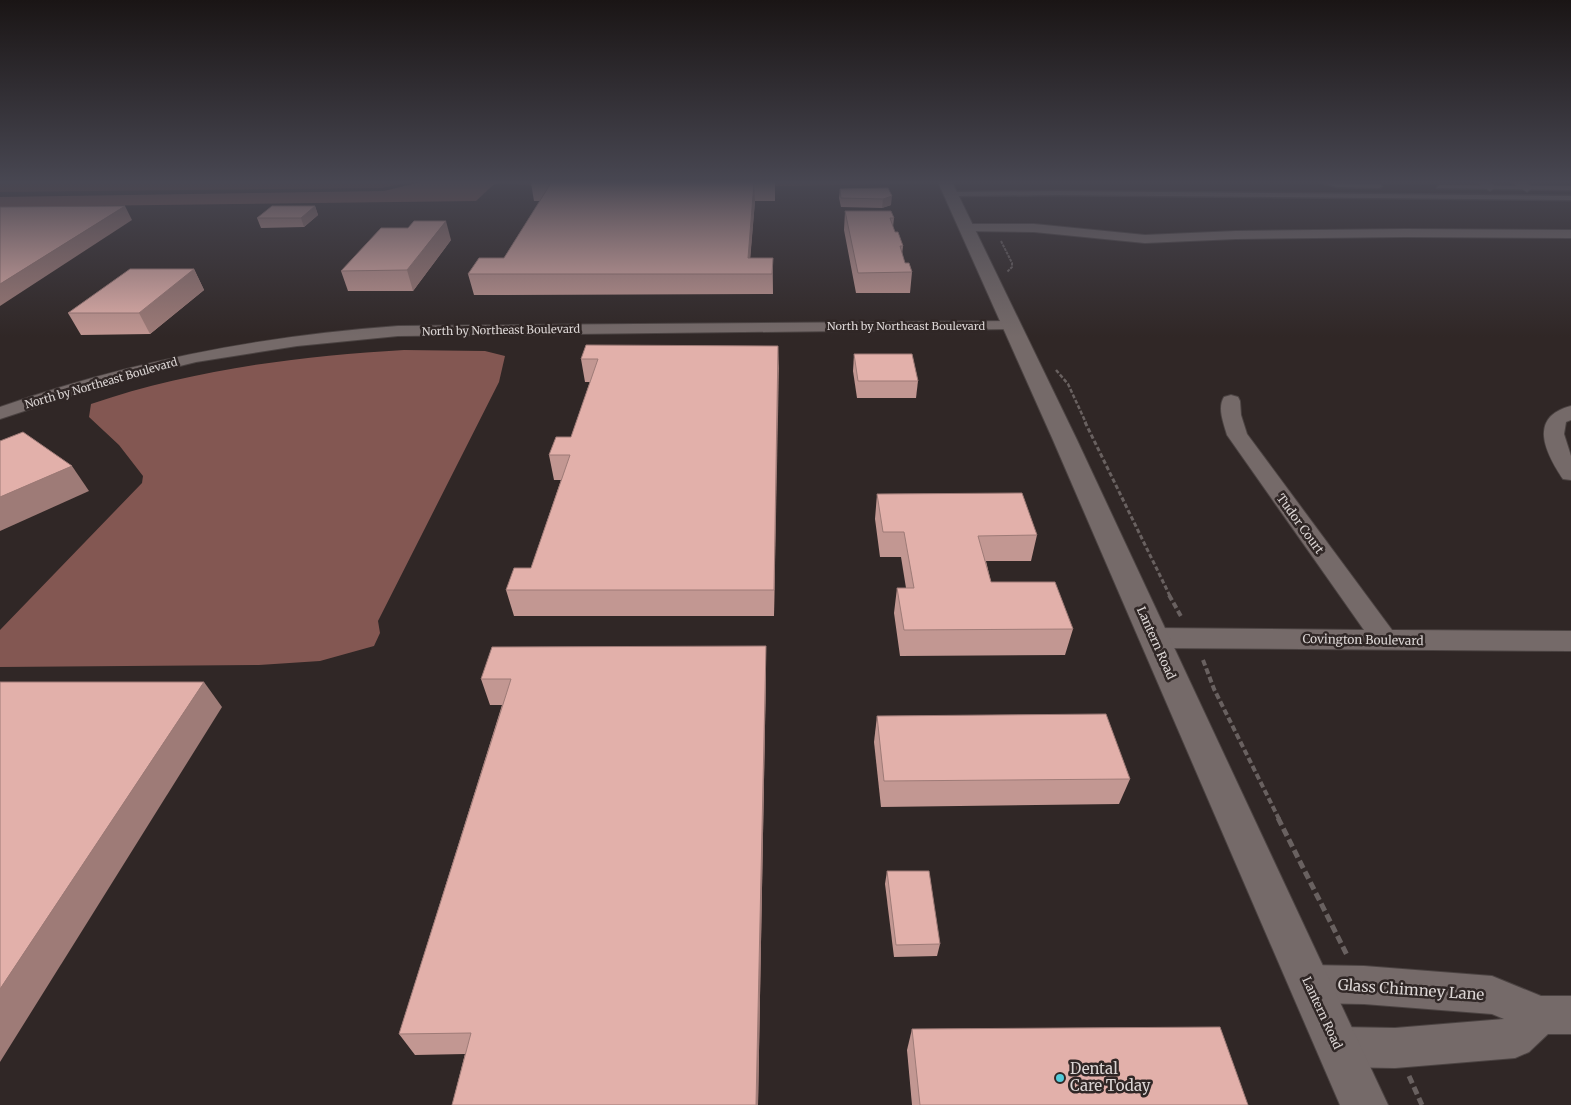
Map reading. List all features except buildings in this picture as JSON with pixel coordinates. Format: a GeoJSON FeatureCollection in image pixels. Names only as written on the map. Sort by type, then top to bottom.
{"type":"FeatureCollection","features":[{"type":"Feature","properties":{"kind":"street","name":"Lantern Road"},"geometry":{"type":"LineString","coordinates":[[969,234],[1154,638],[1364,1105]]}},
{"type":"Feature","properties":{"kind":"street"},"geometry":{"type":"LineString","coordinates":[[1093,234],[1140,238],[1375,234]]}},
{"type":"Feature","properties":{"kind":"street"},"geometry":{"type":"LineString","coordinates":[[1428,234],[1567,237]]}},
{"type":"Feature","properties":{"kind":"street","name":"North by Northeast Boulevard"},"geometry":{"type":"LineString","coordinates":[[0,413],[143,369],[243,348],[334,336],[398,331],[1011,326]]}},
{"type":"Feature","properties":{"kind":"street","name":"Tudor Court"},"geometry":{"type":"LineString","coordinates":[[1231,401],[1231,415],[1236,435],[1385,640]]}},
{"type":"Feature","properties":{"kind":"street"},"geometry":{"type":"LineString","coordinates":[[1571,412],[1557,418],[1553,431],[1556,446],[1571,474]]}},
{"type":"Feature","properties":{"kind":"street","name":"Covington Boulevard"},"geometry":{"type":"LineString","coordinates":[[1154,638],[1571,641]]}},
{"type":"Feature","properties":{"kind":"street","name":"Glass Chimney Lane"},"geometry":{"type":"LineString","coordinates":[[1308,984],[1364,985],[1492,995],[1556,1015]]}},
{"type":"Feature","properties":{"kind":"street","name":"Glass Chimney Lane"},"geometry":{"type":"LineString","coordinates":[[1338,1047],[1395,1048],[1515,1038],[1556,1015]]}},
{"type":"Feature","properties":{"kind":"shaded area"},"geometry":{"type":"Polygon","coordinates":[[[404,350],[485,351],[505,356],[499,382],[378,621],[380,633],[374,646],[320,661],[259,665],[0,667],[0,630],[142,483],[143,476],[119,445],[89,417],[91,404],[167,382],[245,367],[324,356],[404,350]]]}},
{"type":"Feature","properties":{"kind":"place","name":"Dental Care Today"},"geometry":{"type":"Point","coordinates":[1060,1078]}}]}
